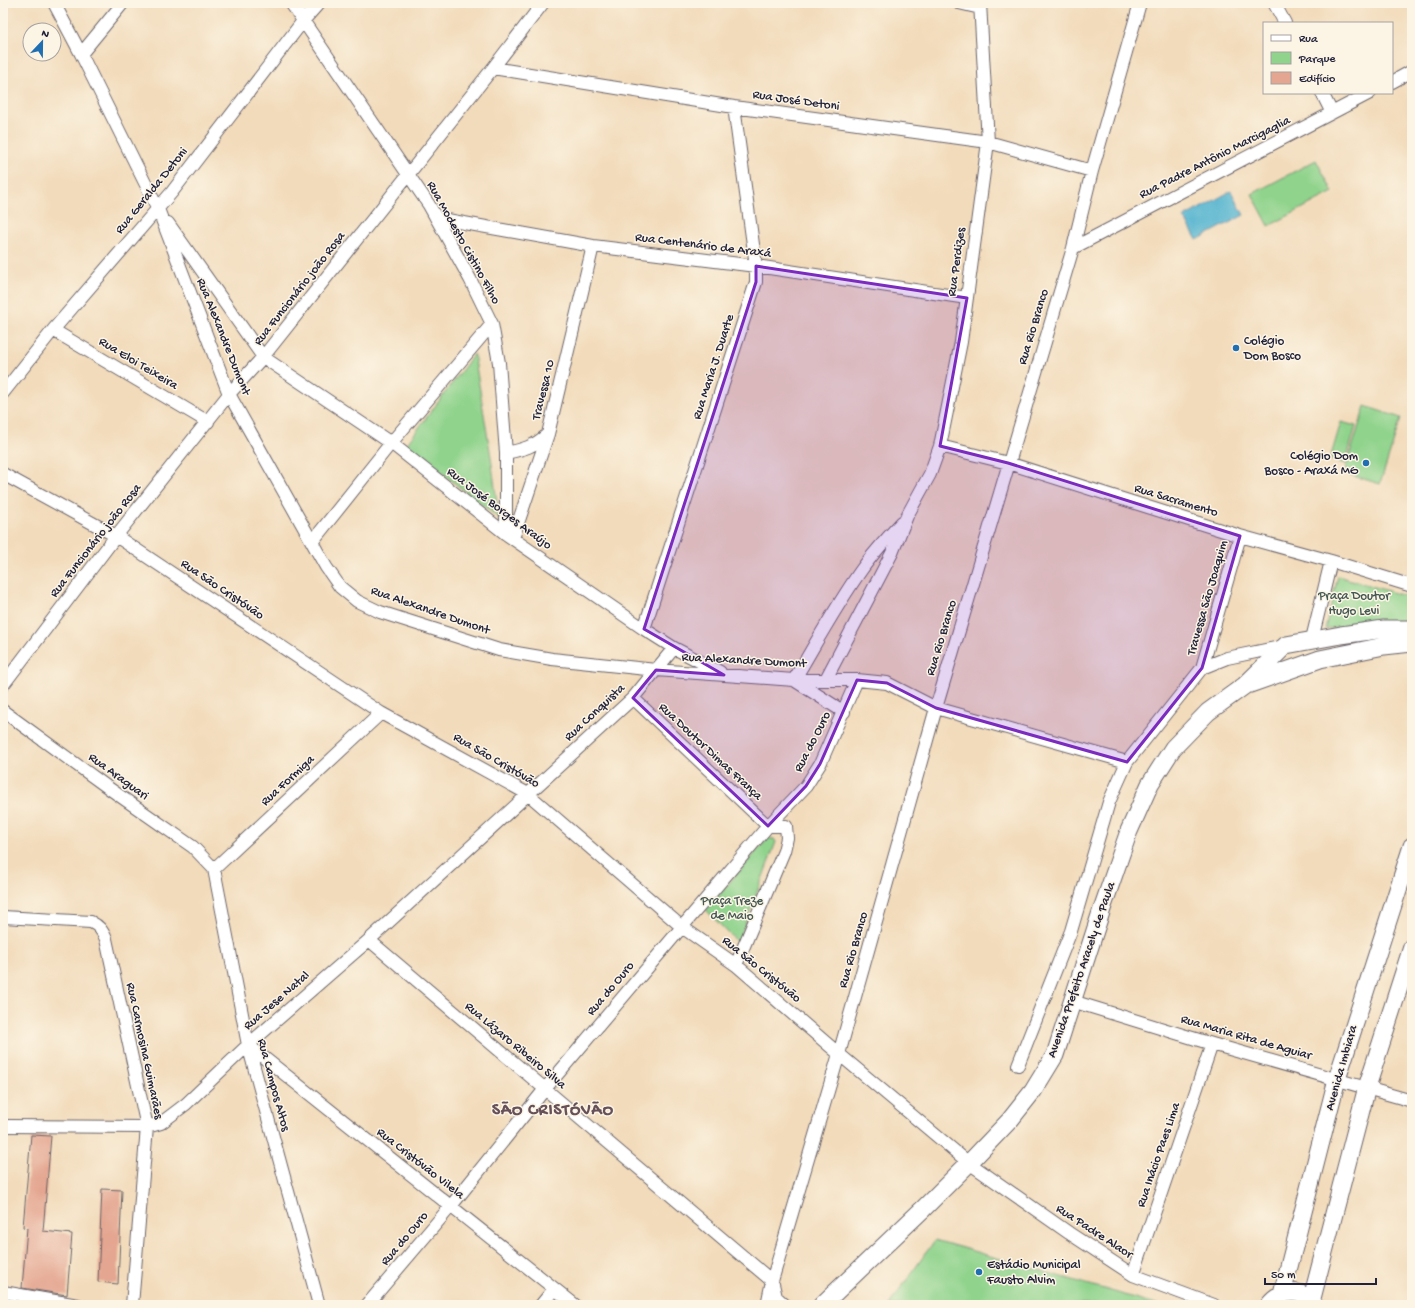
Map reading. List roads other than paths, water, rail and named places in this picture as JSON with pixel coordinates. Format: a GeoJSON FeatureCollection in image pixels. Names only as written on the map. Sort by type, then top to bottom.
{"type":"FeatureCollection","features":[{"type":"Feature","properties":{"kind":"main road","name":"Avenida Prefeito Aracely de Paula"},"geometry":{"type":"LineString","coordinates":[[1244,686],[1384,637],[1412,629]]}},
{"type":"Feature","properties":{"kind":"main road","name":"Avenida Prefeito Aracely de Paula"},"geometry":{"type":"LineString","coordinates":[[822,1305],[969,1163],[1010,1120],[1033,1090],[1055,1055],[1129,831],[1150,784],[1178,742],[1208,712],[1244,686],[1286,645],[1312,639],[1384,637],[1412,643]]}},
{"type":"Feature","properties":{"kind":"main road","name":"Avenida Imbiara"},"geometry":{"type":"LineString","coordinates":[[1282,1294],[1337,1079],[1412,846]]}},
{"type":"Feature","properties":{"kind":"main road"},"geometry":{"type":"LineString","coordinates":[[1312,1304],[1367,1087],[1412,947]]}},
{"type":"Feature","properties":{"kind":"main road"},"geometry":{"type":"LineString","coordinates":[[1269,1305],[1274,1298],[1290,1292],[1298,1293],[1312,1304]]}},
{"type":"Feature","properties":{"kind":"street","name":"Rua Alexandre Dumont"},"geometry":{"type":"LineString","coordinates":[[54,3],[158,209],[230,394],[326,567],[340,587],[357,601],[380,612],[499,650],[552,659],[656,670],[724,675],[794,680],[826,679],[887,683],[936,708],[1127,762]]}},
{"type":"Feature","properties":{"kind":"street"},"geometry":{"type":"LineString","coordinates":[[81,54],[122,3]]}},
{"type":"Feature","properties":{"kind":"street","name":"Rua Modesto Cistino Filho"},"geometry":{"type":"LineString","coordinates":[[291,3],[436,218],[470,279],[492,324],[499,363],[506,453],[509,536]]}},
{"type":"Feature","properties":{"kind":"street","name":"Rua Geralda Detoni"},"geometry":{"type":"LineString","coordinates":[[3,393],[53,330],[172,192],[303,21],[319,3]]}},
{"type":"Feature","properties":{"kind":"street","name":"Rua Funcionário joão Rosa"},"geometry":{"type":"LineString","coordinates":[[3,685],[116,536],[230,394],[263,357],[543,3]]}},
{"type":"Feature","properties":{"kind":"street"},"geometry":{"type":"LineString","coordinates":[[959,3],[980,5]]}},
{"type":"Feature","properties":{"kind":"street","name":"Rua Rio Branco"},"geometry":{"type":"LineString","coordinates":[[768,1305],[772,1281],[839,1054],[936,708],[1073,248],[1092,171],[1140,3]]}},
{"type":"Feature","properties":{"kind":"street"},"geometry":{"type":"LineString","coordinates":[[1274,3],[1284,22]]}},
{"type":"Feature","properties":{"kind":"street","name":"Rua Perdizes"},"geometry":{"type":"LineString","coordinates":[[907,516],[930,474],[940,446],[961,342],[988,142],[980,5]]}},
{"type":"Feature","properties":{"kind":"street","name":"Rua José Detoni"},"geometry":{"type":"LineString","coordinates":[[493,68],[734,107],[988,142],[1092,171]]}},
{"type":"Feature","properties":{"kind":"street"},"geometry":{"type":"LineString","coordinates":[[1393,81],[1412,71]]}},
{"type":"Feature","properties":{"kind":"street"},"geometry":{"type":"LineString","coordinates":[[1322,94],[1332,113]]}},
{"type":"Feature","properties":{"kind":"street","name":"Rua Padre Antônio Marcigaglia"},"geometry":{"type":"LineString","coordinates":[[1073,248],[1368,94]]}},
{"type":"Feature","properties":{"kind":"street","name":"Rua Maria J. Duarte"},"geometry":{"type":"LineString","coordinates":[[644,629],[756,282],[756,266],[734,107]]}},
{"type":"Feature","properties":{"kind":"street"},"geometry":{"type":"LineString","coordinates":[[158,209],[263,357]]}},
{"type":"Feature","properties":{"kind":"street","name":"Rua Centenário de Araxá"},"geometry":{"type":"LineString","coordinates":[[436,218],[593,246],[756,266],[966,298]]}},
{"type":"Feature","properties":{"kind":"street","name":"Travessa 10"},"geometry":{"type":"LineString","coordinates":[[509,536],[548,434],[593,246]]}},
{"type":"Feature","properties":{"kind":"street"},"geometry":{"type":"LineString","coordinates":[[312,542],[391,443],[492,324]]}},
{"type":"Feature","properties":{"kind":"street","name":"Rua Eloi Teixeira"},"geometry":{"type":"LineString","coordinates":[[53,330],[208,422]]}},
{"type":"Feature","properties":{"kind":"street","name":"Rua José Borges Araújo"},"geometry":{"type":"LineString","coordinates":[[263,357],[391,443],[509,536],[644,629],[674,648],[724,675]]}},
{"type":"Feature","properties":{"kind":"street"},"geometry":{"type":"LineString","coordinates":[[506,453],[524,450],[533,446],[548,434]]}},
{"type":"Feature","properties":{"kind":"street","name":"Rua Sacramento"},"geometry":{"type":"LineString","coordinates":[[940,446],[1008,463],[1240,536],[1331,561],[1409,587]]}},
{"type":"Feature","properties":{"kind":"street","name":"Rua São Cristóvão"},"geometry":{"type":"LineString","coordinates":[[3,474],[116,536],[381,713],[528,794],[682,927],[736,965],[969,1163]]}},
{"type":"Feature","properties":{"kind":"street"},"geometry":{"type":"LineString","coordinates":[[826,679],[892,552],[907,516]]}},
{"type":"Feature","properties":{"kind":"street"},"geometry":{"type":"LineString","coordinates":[[844,712],[794,680],[863,568],[907,516]]}},
{"type":"Feature","properties":{"kind":"street","name":"Travessa São Joaquim"},"geometry":{"type":"LineString","coordinates":[[1202,668],[1240,536]]}},
{"type":"Feature","properties":{"kind":"street"},"geometry":{"type":"LineString","coordinates":[[1312,639],[1331,561]]}},
{"type":"Feature","properties":{"kind":"street","name":"Avenida Prefeito Aracely de Paula"},"geometry":{"type":"LineString","coordinates":[[1018,1065],[1071,931],[1109,802],[1127,762],[1202,668],[1227,658],[1286,645]]}},
{"type":"Feature","properties":{"kind":"street","name":"Rua Conquista"},"geometry":{"type":"LineString","coordinates":[[528,794],[633,698],[674,648]]}},
{"type":"Feature","properties":{"kind":"street","name":"Rua do Ouro"},"geometry":{"type":"LineString","coordinates":[[367,1305],[451,1206],[545,1089],[682,927],[768,826],[806,786],[820,764],[857,680]]}},
{"type":"Feature","properties":{"kind":"street","name":"Rua Doutor Dimas França"},"geometry":{"type":"LineString","coordinates":[[633,698],[768,826]]}},
{"type":"Feature","properties":{"kind":"street","name":"Rua Araguari"},"geometry":{"type":"LineString","coordinates":[[3,711],[110,790],[193,847],[214,869]]}},
{"type":"Feature","properties":{"kind":"street","name":"Rua Formiga"},"geometry":{"type":"LineString","coordinates":[[214,869],[381,713]]}},
{"type":"Feature","properties":{"kind":"street","name":"Rua Jese Natal"},"geometry":{"type":"LineString","coordinates":[[3,1126],[147,1127],[161,1123],[186,1104],[248,1045],[369,940],[528,794]]}},
{"type":"Feature","properties":{"kind":"street"},"geometry":{"type":"LineString","coordinates":[[736,965],[784,850],[787,838],[786,826],[768,826]]}},
{"type":"Feature","properties":{"kind":"street","name":"Rua Campos Altos"},"geometry":{"type":"LineString","coordinates":[[214,869],[248,1045],[319,1305]]}},
{"type":"Feature","properties":{"kind":"street","name":"Rua Carmosina Guimarães"},"geometry":{"type":"LineString","coordinates":[[3,917],[91,922],[102,930],[108,946],[147,1127],[132,1305]]}},
{"type":"Feature","properties":{"kind":"street","name":"Rua Lázaro Ribeiro Silva"},"geometry":{"type":"LineString","coordinates":[[369,940],[772,1281]]}},
{"type":"Feature","properties":{"kind":"street","name":"Rua Maria Rita de Aguiar"},"geometry":{"type":"LineString","coordinates":[[1072,1001],[1212,1044],[1412,1101]]}},
{"type":"Feature","properties":{"kind":"street","name":"Rua Inácio Paes Lima"},"geometry":{"type":"LineString","coordinates":[[1133,1275],[1212,1044]]}},
{"type":"Feature","properties":{"kind":"street","name":"Rua Cristóvão Vilela"},"geometry":{"type":"LineString","coordinates":[[248,1045],[575,1305]]}},
{"type":"Feature","properties":{"kind":"street","name":"Rua Padre Alaor"},"geometry":{"type":"LineString","coordinates":[[969,1163],[1069,1233],[1133,1275],[1214,1305]]}},
{"type":"Feature","properties":{"kind":"street"},"geometry":{"type":"LineString","coordinates":[[772,1281],[776,1297],[785,1305]]}},
{"type":"Feature","properties":{"kind":"street"},"geometry":{"type":"LineString","coordinates":[[541,1305],[554,1289]]}},
{"type":"Feature","properties":{"kind":"street"},"geometry":{"type":"LineString","coordinates":[[3,1292],[78,1305]]}},
{"type":"Feature","properties":{"kind":"water"},"geometry":{"type":"Polygon","coordinates":[[[1231,191],[1244,215],[1197,240],[1184,217],[1231,191]]]}},
{"type":"Feature","properties":{"kind":"place","name":"Colégio Dom Bosco"},"geometry":{"type":"Point","coordinates":[1236,348]}},
{"type":"Feature","properties":{"kind":"place","name":"Colégio Dom Bosco - Araxá MG"},"geometry":{"type":"Point","coordinates":[1366,463]}},
{"type":"Feature","properties":{"kind":"place","name":"Estádio Municipal Fausto Alvim"},"geometry":{"type":"Point","coordinates":[979,1272]}},
{"type":"Feature","properties":{"kind":"district","name":"SÃO CRISTÓVÃO"},"geometry":{"type":"Point","coordinates":[553,1111]}},
{"type":"Feature","properties":{"kind":"park label","name":"Praça Doutor Hugo Levi"},"geometry":{"type":"Point","coordinates":[1354,604]}},
{"type":"Feature","properties":{"kind":"park label","name":"Praça Treze de Maio"},"geometry":{"type":"Point","coordinates":[732,908]}}]}
